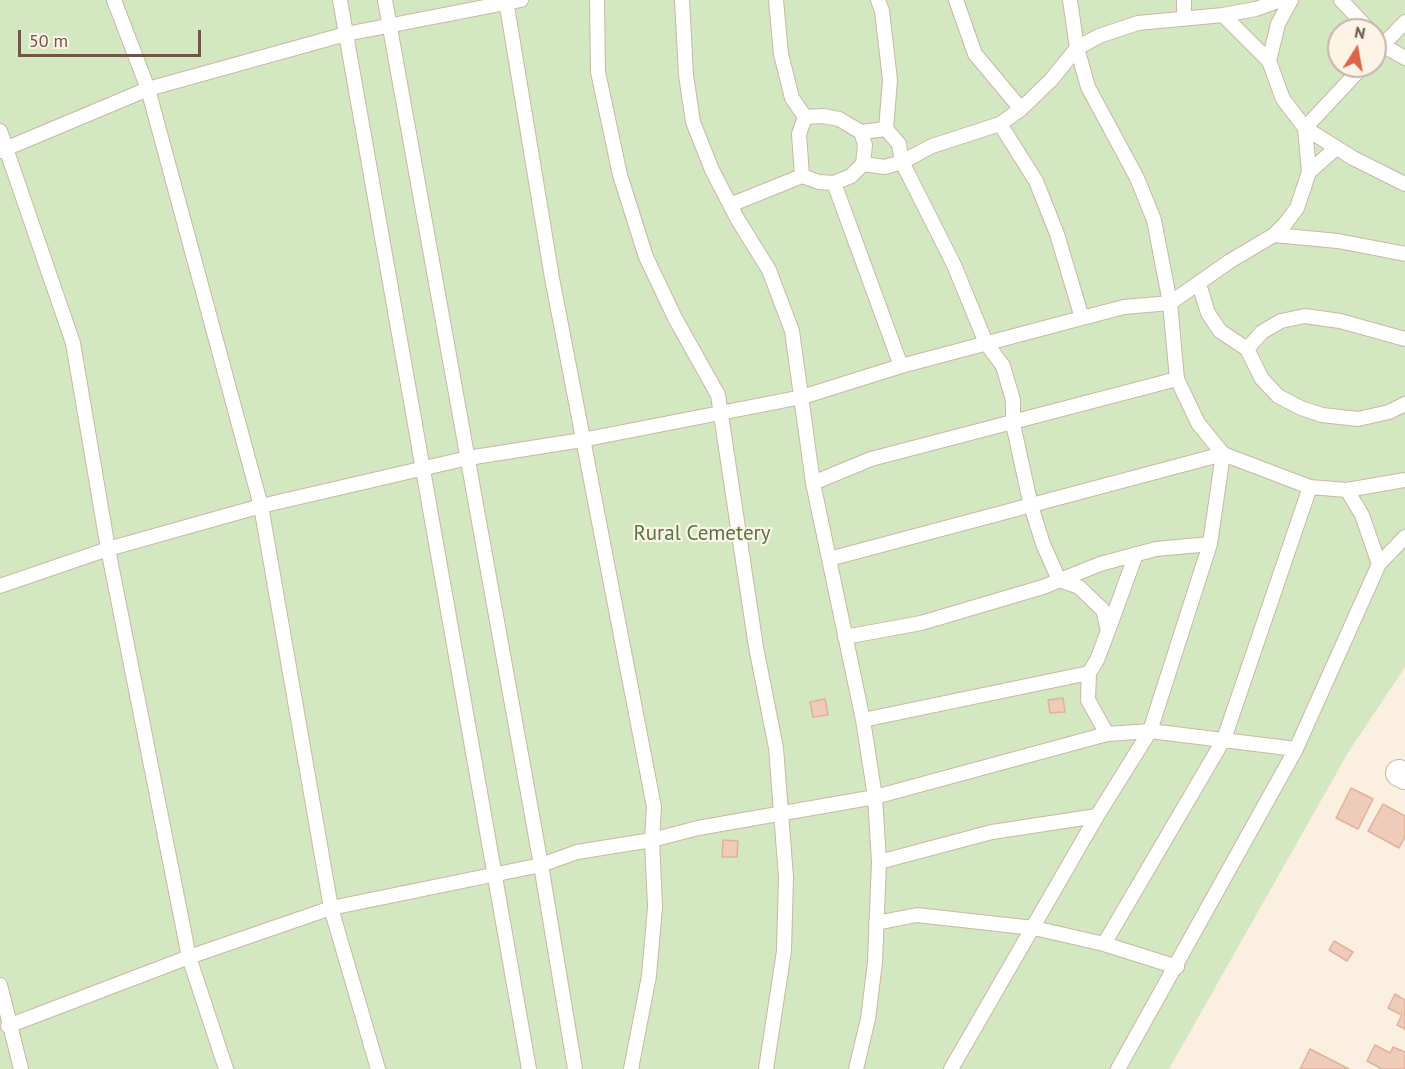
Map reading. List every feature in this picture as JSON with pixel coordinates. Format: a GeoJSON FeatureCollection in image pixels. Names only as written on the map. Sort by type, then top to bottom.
{"type":"FeatureCollection","features":[{"type":"Feature","properties":{"kind":"lane"},"geometry":{"type":"LineString","coordinates":[[114,0],[148,89],[261,506],[331,908],[378,1069]]}},
{"type":"Feature","properties":{"kind":"lane"},"geometry":{"type":"LineString","coordinates":[[340,0],[529,1069]]}},
{"type":"Feature","properties":{"kind":"lane"},"geometry":{"type":"LineString","coordinates":[[385,0],[541,865],[575,1069]]}},
{"type":"Feature","properties":{"kind":"lane"},"geometry":{"type":"LineString","coordinates":[[4,149],[148,89],[346,34],[505,1],[521,0]]}},
{"type":"Feature","properties":{"kind":"lane"},"geometry":{"type":"LineString","coordinates":[[597,0],[598,72],[620,175],[645,257],[675,318],[718,395],[756,646],[776,748],[786,877],[784,951],[766,1069]]}},
{"type":"Feature","properties":{"kind":"lane"},"geometry":{"type":"LineString","coordinates":[[682,0],[686,75],[693,122],[730,205],[769,270],[792,331],[813,483],[863,720],[875,796],[879,862],[868,1019],[856,1069]]}},
{"type":"Feature","properties":{"kind":"lane"},"geometry":{"type":"LineString","coordinates":[[776,0],[781,54],[792,98],[806,117]]}},
{"type":"Feature","properties":{"kind":"lane"},"geometry":{"type":"LineString","coordinates":[[878,0],[882,10],[890,80],[886,129],[899,144],[902,162],[954,265],[986,343],[1003,366],[1012,400],[1013,424],[1031,506],[1059,580],[1079,587],[1103,610],[1108,631]]}},
{"type":"Feature","properties":{"kind":"lane"},"geometry":{"type":"LineString","coordinates":[[956,0],[975,54],[1021,109]]}},
{"type":"Feature","properties":{"kind":"lane"},"geometry":{"type":"LineString","coordinates":[[1070,0],[1077,48],[1088,87],[1137,178],[1154,220],[1170,303],[1177,379],[1198,423],[1223,454],[1310,487],[1347,490],[1405,480]]}},
{"type":"Feature","properties":{"kind":"lane"},"geometry":{"type":"LineString","coordinates":[[1184,0],[1184,18]]}},
{"type":"Feature","properties":{"kind":"lane"},"geometry":{"type":"LineString","coordinates":[[863,164],[885,167],[902,162],[932,146],[1000,124],[1021,109],[1051,80],[1077,48],[1099,36],[1138,23],[1222,15],[1256,9],[1281,0]]}},
{"type":"Feature","properties":{"kind":"lane"},"geometry":{"type":"LineString","coordinates":[[1269,61],[1278,24],[1291,0]]}},
{"type":"Feature","properties":{"kind":"lane"},"geometry":{"type":"LineString","coordinates":[[1341,0],[1358,18]]}},
{"type":"Feature","properties":{"kind":"lane"},"geometry":{"type":"LineString","coordinates":[[505,1],[582,440],[654,807],[652,840],[655,907],[649,976],[631,1069]]}},
{"type":"Feature","properties":{"kind":"lane"},"geometry":{"type":"LineString","coordinates":[[1222,15],[1269,61],[1283,99],[1305,129],[1405,184]]}},
{"type":"Feature","properties":{"kind":"lane"},"geometry":{"type":"LineString","coordinates":[[1387,37],[1405,22]]}},
{"type":"Feature","properties":{"kind":"lane"},"geometry":{"type":"LineString","coordinates":[[1387,50],[1405,58]]}},
{"type":"Feature","properties":{"kind":"lane"},"geometry":{"type":"LineString","coordinates":[[0,586],[108,549],[261,506],[468,458],[582,440],[802,397],[901,366],[1124,307],[1170,303],[1274,235],[1297,208],[1309,172],[1305,129],[1352,78]]}},
{"type":"Feature","properties":{"kind":"lane"},"geometry":{"type":"LineString","coordinates":[[806,117],[823,116],[839,119],[861,132],[886,129]]}},
{"type":"Feature","properties":{"kind":"lane"},"geometry":{"type":"LineString","coordinates":[[802,176],[799,134],[806,117]]}},
{"type":"Feature","properties":{"kind":"lane"},"geometry":{"type":"LineString","coordinates":[[1000,124],[1040,191],[1057,234],[1082,318]]}},
{"type":"Feature","properties":{"kind":"lane"},"geometry":{"type":"LineString","coordinates":[[0,131],[4,149],[73,343],[108,549],[189,957],[226,1069]]}},
{"type":"Feature","properties":{"kind":"lane"},"geometry":{"type":"LineString","coordinates":[[730,205],[802,176],[819,182],[834,183],[850,176],[863,164],[865,145],[861,132]]}},
{"type":"Feature","properties":{"kind":"lane"},"geometry":{"type":"LineString","coordinates":[[1309,172],[1336,148]]}},
{"type":"Feature","properties":{"kind":"lane"},"geometry":{"type":"LineString","coordinates":[[834,183],[901,366]]}},
{"type":"Feature","properties":{"kind":"lane"},"geometry":{"type":"LineString","coordinates":[[1274,235],[1338,241],[1405,254]]}},
{"type":"Feature","properties":{"kind":"lane"},"geometry":{"type":"LineString","coordinates":[[1198,284],[1208,313],[1220,331],[1247,349],[1262,379],[1278,396],[1300,408],[1322,415],[1358,418],[1389,412],[1405,404]]}},
{"type":"Feature","properties":{"kind":"lane"},"geometry":{"type":"LineString","coordinates":[[1247,349],[1262,332],[1281,321],[1305,316],[1340,321],[1405,339]]}},
{"type":"Feature","properties":{"kind":"lane"},"geometry":{"type":"LineString","coordinates":[[813,483],[871,459],[1013,424],[1177,379]]}},
{"type":"Feature","properties":{"kind":"lane"},"geometry":{"type":"LineString","coordinates":[[829,559],[1223,454]]}},
{"type":"Feature","properties":{"kind":"lane"},"geometry":{"type":"LineString","coordinates":[[951,1069],[1097,816],[1150,731],[1210,544],[1223,454]]}},
{"type":"Feature","properties":{"kind":"lane"},"geometry":{"type":"LineString","coordinates":[[1104,944],[1224,739],[1310,487]]}},
{"type":"Feature","properties":{"kind":"lane"},"geometry":{"type":"LineString","coordinates":[[1347,490],[1362,515],[1379,564]]}},
{"type":"Feature","properties":{"kind":"lane"},"geometry":{"type":"LineString","coordinates":[[1118,1069],[1177,967],[1296,749],[1379,564],[1405,537]]}},
{"type":"Feature","properties":{"kind":"lane"},"geometry":{"type":"LineString","coordinates":[[845,637],[921,623],[1136,554],[1156,549],[1210,544]]}},
{"type":"Feature","properties":{"kind":"lane"},"geometry":{"type":"LineString","coordinates":[[1107,734],[1088,700],[1089,673],[1097,660],[1136,554]]}},
{"type":"Feature","properties":{"kind":"lane"},"geometry":{"type":"LineString","coordinates":[[863,720],[1089,673]]}},
{"type":"Feature","properties":{"kind":"lane"},"geometry":{"type":"LineString","coordinates":[[8,1026],[189,957],[331,908],[541,865],[577,852],[652,840],[698,828],[875,796],[1107,734],[1150,731],[1296,749]]}},
{"type":"Feature","properties":{"kind":"lane"},"geometry":{"type":"LineString","coordinates":[[879,862],[992,832],[1097,816]]}},
{"type":"Feature","properties":{"kind":"lane"},"geometry":{"type":"LineString","coordinates":[[876,923],[917,915],[1034,927],[1104,944],[1177,967]]}},
{"type":"Feature","properties":{"kind":"lane"},"geometry":{"type":"LineString","coordinates":[[0,985],[8,1026],[21,1069]]}},
{"type":"Feature","properties":{"kind":"green space","name":"Rural Cemetery"},"geometry":{"type":"Polygon","coordinates":[[[0,0],[1405,0],[1405,667],[1349,751],[1169,1069],[0,1069],[0,0]]]}},
{"type":"Feature","properties":{"kind":"building"},"geometry":{"type":"Polygon","coordinates":[[[1063,698],[1065,712],[1050,713],[1048,700],[1063,698]]]}},
{"type":"Feature","properties":{"kind":"building"},"geometry":{"type":"Polygon","coordinates":[[[825,699],[828,715],[813,717],[810,702],[825,699]]]}},
{"type":"Feature","properties":{"kind":"building"},"geometry":{"type":"Polygon","coordinates":[[[1351,788],[1373,799],[1358,829],[1336,818],[1351,788]]]}},
{"type":"Feature","properties":{"kind":"building"},"geometry":{"type":"Polygon","coordinates":[[[1383,804],[1405,816],[1405,837],[1399,848],[1368,831],[1383,804]]]}},
{"type":"Feature","properties":{"kind":"building"},"geometry":{"type":"Polygon","coordinates":[[[723,840],[738,841],[737,857],[722,857],[723,840]]]}},
{"type":"Feature","properties":{"kind":"building"},"geometry":{"type":"Polygon","coordinates":[[[1334,941],[1353,952],[1347,961],[1329,950],[1334,941]]]}},
{"type":"Feature","properties":{"kind":"building"},"geometry":{"type":"Polygon","coordinates":[[[1395,994],[1405,1000],[1405,1029],[1397,1025],[1402,1015],[1388,1008],[1395,994]]]}},
{"type":"Feature","properties":{"kind":"building"},"geometry":{"type":"Polygon","coordinates":[[[1375,1045],[1390,1053],[1393,1047],[1405,1052],[1405,1069],[1382,1069],[1367,1061],[1375,1045]]]}},
{"type":"Feature","properties":{"kind":"building"},"geometry":{"type":"Polygon","coordinates":[[[1310,1049],[1349,1069],[1300,1069],[1310,1049]]]}}]}
